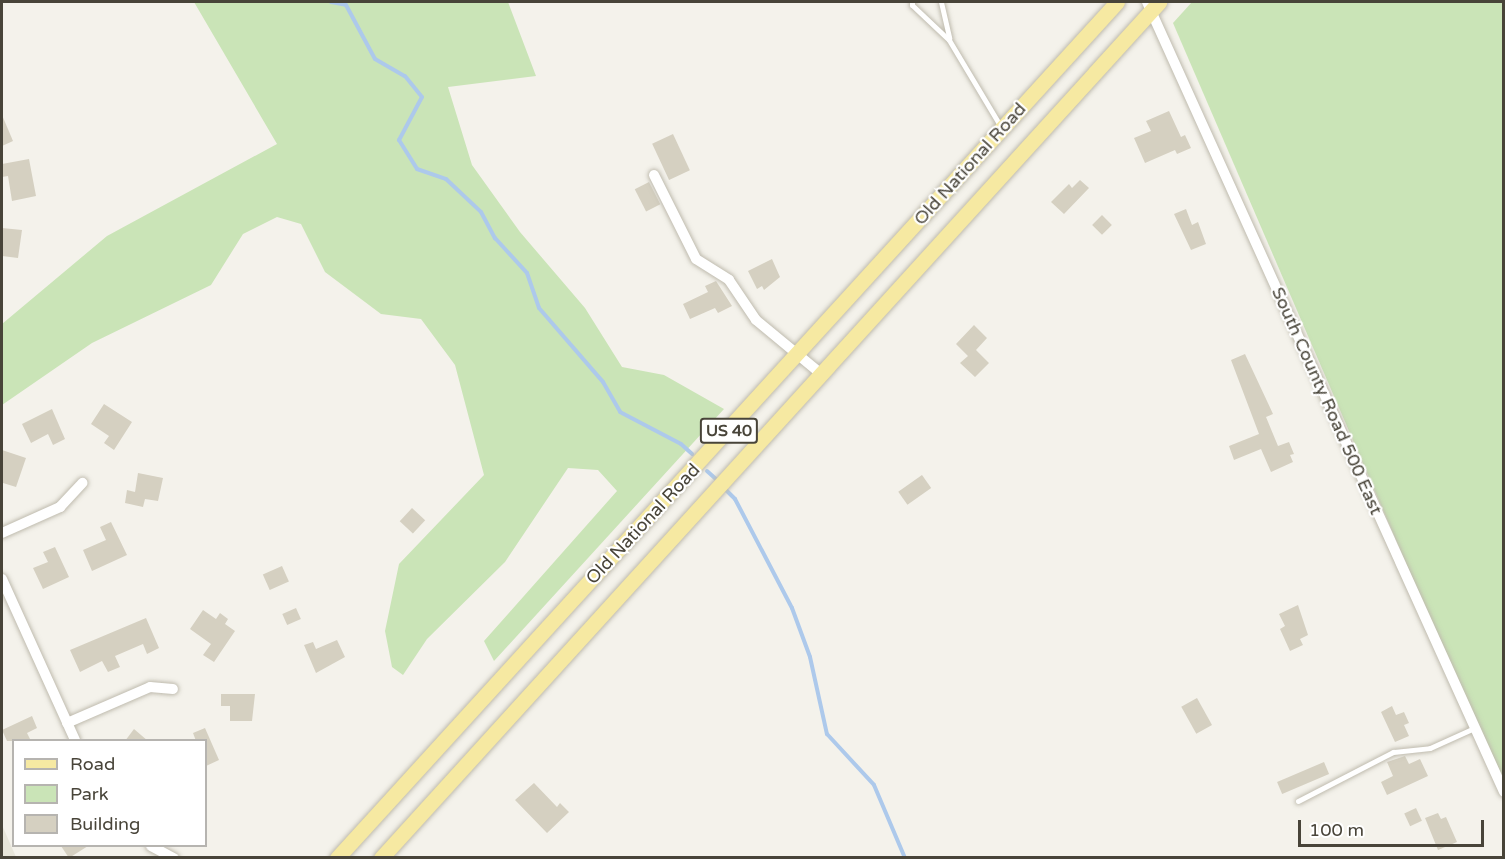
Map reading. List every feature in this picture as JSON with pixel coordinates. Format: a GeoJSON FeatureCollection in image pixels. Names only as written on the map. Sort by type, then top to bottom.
{"type":"FeatureCollection","features":[{"type":"Feature","properties":{"kind":"main road","name":"Old National Road"},"geometry":{"type":"LineString","coordinates":[[337,858],[797,356],[1117,2]]}},
{"type":"Feature","properties":{"kind":"main road","name":"Old National Road"},"geometry":{"type":"LineString","coordinates":[[381,858],[1153,4]]}},
{"type":"Feature","properties":{"kind":"street","name":"South County Road 500 East"},"geometry":{"type":"LineString","coordinates":[[1153,4],[1503,792]]}},
{"type":"Feature","properties":{"kind":"street"},"geometry":{"type":"LineString","coordinates":[[654,175],[696,259],[729,280],[756,320],[820,373]]}},
{"type":"Feature","properties":{"kind":"street"},"geometry":{"type":"LineString","coordinates":[[2,533],[60,507],[82,483]]}},
{"type":"Feature","properties":{"kind":"street"},"geometry":{"type":"LineString","coordinates":[[2,579],[74,739]]}},
{"type":"Feature","properties":{"kind":"street"},"geometry":{"type":"LineString","coordinates":[[67,723],[150,687],[173,689]]}},
{"type":"Feature","properties":{"kind":"street"},"geometry":{"type":"LineString","coordinates":[[153,847],[174,858]]}},
{"type":"Feature","properties":{"kind":"lane"},"geometry":{"type":"LineString","coordinates":[[912,2],[912,5],[949,40],[1002,128]]}},
{"type":"Feature","properties":{"kind":"lane"},"geometry":{"type":"LineString","coordinates":[[941,2],[949,40]]}},
{"type":"Feature","properties":{"kind":"lane"},"geometry":{"type":"LineString","coordinates":[[1298,801],[1393,752],[1430,748],[1475,728]]}},
{"type":"Feature","properties":{"kind":"shaded area"},"geometry":{"type":"Polygon","coordinates":[[[2,825],[16,857],[2,857],[2,825]]]}},
{"type":"Feature","properties":{"kind":"green space"},"geometry":{"type":"Polygon","coordinates":[[[194,2],[508,2],[536,76],[448,87],[472,165],[520,232],[585,308],[622,367],[664,375],[724,409],[494,661],[484,641],[617,491],[598,470],[568,468],[505,562],[427,639],[403,675],[392,667],[385,631],[399,564],[484,475],[455,365],[421,319],[381,314],[325,272],[301,224],[277,217],[243,234],[211,285],[92,343],[2,405],[2,324],[107,236],[277,144],[194,2]]]}},
{"type":"Feature","properties":{"kind":"green space"},"geometry":{"type":"Polygon","coordinates":[[[1192,2],[1503,2],[1503,788],[1173,23],[1192,2]]]}},
{"type":"Feature","properties":{"kind":"building"},"geometry":{"type":"Polygon","coordinates":[[[1169,111],[1181,137],[1185,135],[1191,148],[1177,154],[1175,150],[1145,163],[1134,138],[1151,131],[1146,121],[1169,111]]]}},
{"type":"Feature","properties":{"kind":"building"},"geometry":{"type":"Polygon","coordinates":[[[2,115],[13,141],[2,146],[2,115]]]}},
{"type":"Feature","properties":{"kind":"building"},"geometry":{"type":"Polygon","coordinates":[[[673,134],[690,170],[669,180],[652,144],[673,134]]]}},
{"type":"Feature","properties":{"kind":"building"},"geometry":{"type":"Polygon","coordinates":[[[29,159],[36,196],[12,201],[8,176],[2,177],[2,164],[29,159]]]}},
{"type":"Feature","properties":{"kind":"building"},"geometry":{"type":"Polygon","coordinates":[[[1080,180],[1089,188],[1064,214],[1051,202],[1069,184],[1072,188],[1080,180]]]}},
{"type":"Feature","properties":{"kind":"building"},"geometry":{"type":"Polygon","coordinates":[[[649,182],[660,204],[646,212],[635,189],[649,182]]]}},
{"type":"Feature","properties":{"kind":"building"},"geometry":{"type":"Polygon","coordinates":[[[1186,209],[1192,225],[1198,222],[1206,244],[1191,250],[1174,214],[1186,209]]]}},
{"type":"Feature","properties":{"kind":"building"},"geometry":{"type":"Polygon","coordinates":[[[1102,215],[1112,225],[1102,235],[1092,225],[1102,215]]]}},
{"type":"Feature","properties":{"kind":"building"},"geometry":{"type":"Polygon","coordinates":[[[2,228],[22,230],[18,258],[2,256],[2,228]]]}},
{"type":"Feature","properties":{"kind":"building"},"geometry":{"type":"Polygon","coordinates":[[[772,259],[780,277],[764,290],[762,286],[757,289],[748,271],[772,259]]]}},
{"type":"Feature","properties":{"kind":"building"},"geometry":{"type":"Polygon","coordinates":[[[716,281],[732,306],[718,313],[715,308],[690,319],[683,304],[708,292],[705,286],[716,281]]]}},
{"type":"Feature","properties":{"kind":"building"},"geometry":{"type":"Polygon","coordinates":[[[974,325],[987,338],[976,350],[989,363],[975,377],[960,363],[968,356],[956,344],[974,325]]]}},
{"type":"Feature","properties":{"kind":"building"},"geometry":{"type":"Polygon","coordinates":[[[1245,354],[1273,414],[1266,417],[1278,446],[1289,442],[1294,454],[1290,455],[1293,462],[1271,472],[1261,449],[1234,460],[1229,446],[1259,434],[1231,360],[1245,354]]]}},
{"type":"Feature","properties":{"kind":"building"},"geometry":{"type":"Polygon","coordinates":[[[104,404],[132,422],[114,450],[104,443],[109,436],[91,424],[104,404]]]}},
{"type":"Feature","properties":{"kind":"building"},"geometry":{"type":"Polygon","coordinates":[[[52,409],[65,439],[53,445],[48,434],[31,443],[22,424],[52,409]]]}},
{"type":"Feature","properties":{"kind":"building"},"geometry":{"type":"Polygon","coordinates":[[[2,450],[26,458],[16,487],[3,483],[2,450]]]}},
{"type":"Feature","properties":{"kind":"building"},"geometry":{"type":"Polygon","coordinates":[[[138,473],[163,478],[158,501],[145,499],[143,507],[125,503],[127,490],[135,492],[138,473]]]}},
{"type":"Feature","properties":{"kind":"building"},"geometry":{"type":"Polygon","coordinates":[[[922,475],[931,488],[907,505],[898,492],[922,475]]]}},
{"type":"Feature","properties":{"kind":"building"},"geometry":{"type":"Polygon","coordinates":[[[412,508],[425,520],[413,533],[400,521],[412,508]]]}},
{"type":"Feature","properties":{"kind":"building"},"geometry":{"type":"Polygon","coordinates":[[[111,522],[127,555],[92,571],[83,550],[106,540],[100,527],[111,522]]]}},
{"type":"Feature","properties":{"kind":"building"},"geometry":{"type":"Polygon","coordinates":[[[55,547],[69,577],[43,589],[33,568],[48,562],[43,552],[55,547]]]}},
{"type":"Feature","properties":{"kind":"building"},"geometry":{"type":"Polygon","coordinates":[[[282,566],[289,582],[270,590],[263,575],[282,566]]]}},
{"type":"Feature","properties":{"kind":"building"},"geometry":{"type":"Polygon","coordinates":[[[1298,605],[1308,635],[1300,639],[1303,645],[1290,651],[1280,629],[1285,626],[1279,614],[1298,605]]]}},
{"type":"Feature","properties":{"kind":"building"},"geometry":{"type":"Polygon","coordinates":[[[296,608],[301,619],[287,625],[282,614],[296,608]]]}},
{"type":"Feature","properties":{"kind":"building"},"geometry":{"type":"Polygon","coordinates":[[[203,610],[216,619],[220,613],[228,619],[225,624],[235,631],[214,662],[203,655],[211,644],[190,629],[203,610]]]}},
{"type":"Feature","properties":{"kind":"building"},"geometry":{"type":"Polygon","coordinates":[[[146,618],[159,648],[147,654],[143,644],[115,656],[120,667],[108,672],[102,661],[80,672],[70,650],[146,618]]]}},
{"type":"Feature","properties":{"kind":"building"},"geometry":{"type":"Polygon","coordinates":[[[337,640],[345,657],[316,673],[304,645],[313,642],[316,649],[337,640]]]}},
{"type":"Feature","properties":{"kind":"building"},"geometry":{"type":"Polygon","coordinates":[[[221,694],[255,694],[252,721],[230,721],[230,706],[221,706],[221,694]]]}},
{"type":"Feature","properties":{"kind":"building"},"geometry":{"type":"Polygon","coordinates":[[[1197,698],[1212,725],[1196,734],[1181,707],[1197,698]]]}},
{"type":"Feature","properties":{"kind":"building"},"geometry":{"type":"Polygon","coordinates":[[[1392,706],[1396,715],[1404,712],[1409,723],[1404,725],[1409,736],[1395,742],[1381,712],[1392,706]]]}},
{"type":"Feature","properties":{"kind":"building"},"geometry":{"type":"Polygon","coordinates":[[[32,716],[37,728],[27,733],[30,739],[12,739],[12,741],[7,741],[2,730],[32,716]]]}},
{"type":"Feature","properties":{"kind":"building"},"geometry":{"type":"Polygon","coordinates":[[[205,728],[219,760],[207,766],[207,739],[195,739],[193,733],[205,728]]]}},
{"type":"Feature","properties":{"kind":"building"},"geometry":{"type":"Polygon","coordinates":[[[134,729],[146,739],[126,739],[134,729]]]}},
{"type":"Feature","properties":{"kind":"building"},"geometry":{"type":"Polygon","coordinates":[[[1405,756],[1409,764],[1420,759],[1428,776],[1387,795],[1381,782],[1393,776],[1387,762],[1405,756]]]}},
{"type":"Feature","properties":{"kind":"building"},"geometry":{"type":"Polygon","coordinates":[[[1324,762],[1329,774],[1282,794],[1277,782],[1324,762]]]}},
{"type":"Feature","properties":{"kind":"building"},"geometry":{"type":"Polygon","coordinates":[[[534,783],[557,807],[560,803],[569,812],[547,833],[515,800],[534,783]]]}},
{"type":"Feature","properties":{"kind":"building"},"geometry":{"type":"Polygon","coordinates":[[[1416,808],[1422,821],[1410,826],[1404,813],[1416,808]]]}},
{"type":"Feature","properties":{"kind":"building"},"geometry":{"type":"Polygon","coordinates":[[[1438,813],[1441,819],[1446,817],[1457,842],[1438,850],[1425,818],[1438,813]]]}},
{"type":"Feature","properties":{"kind":"building"},"geometry":{"type":"Polygon","coordinates":[[[62,847],[86,847],[69,858],[62,847]]]}},
{"type":"Feature","properties":{"kind":"waterway"},"geometry":{"type":"LineString","coordinates":[[331,2],[346,5],[375,59],[405,76],[422,97],[399,140],[417,169],[446,179],[481,212],[495,238],[527,273],[539,308],[603,382],[620,412],[681,444],[692,454]]}},
{"type":"Feature","properties":{"kind":"waterway"},"geometry":{"type":"LineString","coordinates":[[707,471],[718,481]]}},
{"type":"Feature","properties":{"kind":"waterway"},"geometry":{"type":"LineString","coordinates":[[723,487],[735,499],[792,608],[810,657],[827,734],[874,785],[905,858]]}}]}
